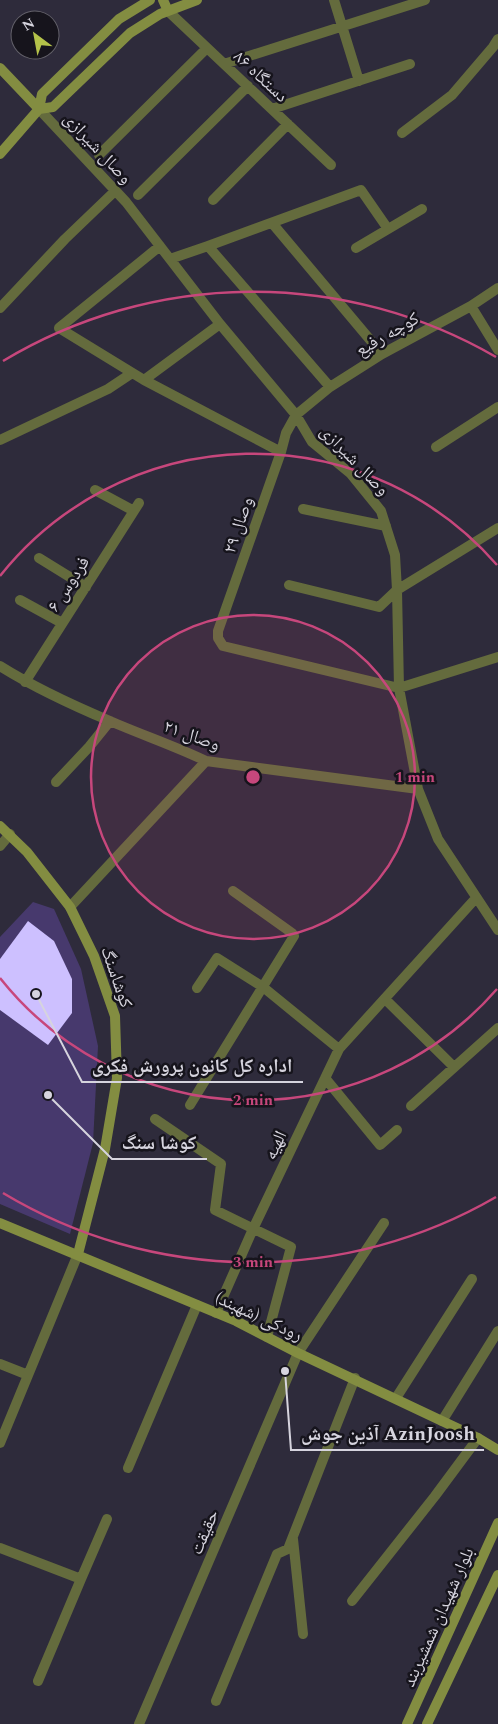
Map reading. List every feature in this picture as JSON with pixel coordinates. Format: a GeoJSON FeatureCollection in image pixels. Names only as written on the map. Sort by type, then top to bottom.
{"type":"FeatureCollection","features":[{"type":"Feature","properties":{"kind":"main road"},"geometry":{"type":"LineString","coordinates":[[0,154],[38,109],[42,94],[119,19],[150,0]]}},
{"type":"Feature","properties":{"kind":"main road"},"geometry":{"type":"LineString","coordinates":[[163,0],[168,11]]}},
{"type":"Feature","properties":{"kind":"main road"},"geometry":{"type":"LineString","coordinates":[[38,109],[53,107],[130,33],[168,11],[196,0]]}},
{"type":"Feature","properties":{"kind":"main road","name":"وصال شیرازی"},"geometry":{"type":"LineString","coordinates":[[0,68],[38,109]]}},
{"type":"Feature","properties":{"kind":"main road","name":"کوشاسنگ"},"geometry":{"type":"LineString","coordinates":[[0,826],[27,852],[70,907],[94,956],[115,1016],[117,1078],[105,1149],[78,1254]]}},
{"type":"Feature","properties":{"kind":"main road","name":"رودکی (شهبند)"},"geometry":{"type":"LineString","coordinates":[[0,1222],[216,1313],[355,1378],[478,1438],[498,1450]]}},
{"type":"Feature","properties":{"kind":"main road","name":"بلوار شهیدان شمشیربند"},"geometry":{"type":"LineString","coordinates":[[409,1720],[498,1523]]}},
{"type":"Feature","properties":{"kind":"main road","name":"بلوار شهیدان شمشیربند"},"geometry":{"type":"LineString","coordinates":[[428,1724],[498,1575]]}},
{"type":"Feature","properties":{"kind":"main road"},"geometry":{"type":"LineString","coordinates":[[409,1720],[428,1724]]}},
{"type":"Feature","properties":{"kind":"street"},"geometry":{"type":"LineString","coordinates":[[334,0],[359,81]]}},
{"type":"Feature","properties":{"kind":"street"},"geometry":{"type":"LineString","coordinates":[[224,64],[425,0]]}},
{"type":"Feature","properties":{"kind":"street","name":"دستگاه ۸۶"},"geometry":{"type":"LineString","coordinates":[[168,11],[331,165]]}},
{"type":"Feature","properties":{"kind":"street"},"geometry":{"type":"LineString","coordinates":[[402,133],[452,95],[498,39]]}},
{"type":"Feature","properties":{"kind":"street"},"geometry":{"type":"LineString","coordinates":[[99,155],[207,48]]}},
{"type":"Feature","properties":{"kind":"street"},"geometry":{"type":"LineString","coordinates":[[272,109],[410,64]]}},
{"type":"Feature","properties":{"kind":"street"},"geometry":{"type":"LineString","coordinates":[[138,195],[248,86]]}},
{"type":"Feature","properties":{"kind":"street","name":"وصال شیرازی"},"geometry":{"type":"LineString","coordinates":[[38,109],[116,191],[220,324],[296,415],[312,442],[351,474],[381,511],[395,556],[399,688],[418,789],[438,839],[498,930]]}},
{"type":"Feature","properties":{"kind":"street"},"geometry":{"type":"LineString","coordinates":[[213,200],[288,124]]}},
{"type":"Feature","properties":{"kind":"street"},"geometry":{"type":"LineString","coordinates":[[170,259],[361,190],[388,229]]}},
{"type":"Feature","properties":{"kind":"street"},"geometry":{"type":"LineString","coordinates":[[0,308],[65,239],[116,191]]}},
{"type":"Feature","properties":{"kind":"street"},"geometry":{"type":"LineString","coordinates":[[356,248],[422,209]]}},
{"type":"Feature","properties":{"kind":"street"},"geometry":{"type":"LineString","coordinates":[[272,223],[382,354]]}},
{"type":"Feature","properties":{"kind":"street"},"geometry":{"type":"LineString","coordinates":[[160,246],[59,328],[144,380],[281,452]]}},
{"type":"Feature","properties":{"kind":"street"},"geometry":{"type":"LineString","coordinates":[[208,246],[330,387]]}},
{"type":"Feature","properties":{"kind":"street","name":"کوچه رفیع"},"geometry":{"type":"LineString","coordinates":[[296,415],[330,387],[382,354],[471,306],[498,288]]}},
{"type":"Feature","properties":{"kind":"street"},"geometry":{"type":"LineString","coordinates":[[471,306],[498,350]]}},
{"type":"Feature","properties":{"kind":"street"},"geometry":{"type":"LineString","coordinates":[[144,380],[220,324]]}},
{"type":"Feature","properties":{"kind":"street"},"geometry":{"type":"LineString","coordinates":[[0,440],[108,389],[132,373]]}},
{"type":"Feature","properties":{"kind":"street"},"geometry":{"type":"LineString","coordinates":[[436,447],[498,407]]}},
{"type":"Feature","properties":{"kind":"street","name":"وصال ۲۹"},"geometry":{"type":"LineString","coordinates":[[296,415],[286,433],[218,631],[218,638],[223,646],[399,688]]}},
{"type":"Feature","properties":{"kind":"street","name":"فردوس ۶"},"geometry":{"type":"LineString","coordinates":[[25,682],[136,507],[95,490]]}},
{"type":"Feature","properties":{"kind":"street"},"geometry":{"type":"LineString","coordinates":[[303,509],[386,526]]}},
{"type":"Feature","properties":{"kind":"street"},"geometry":{"type":"LineString","coordinates":[[289,585],[379,607],[397,590],[498,528]]}},
{"type":"Feature","properties":{"kind":"street"},"geometry":{"type":"LineString","coordinates":[[39,558],[86,587]]}},
{"type":"Feature","properties":{"kind":"street"},"geometry":{"type":"LineString","coordinates":[[20,600],[62,623]]}},
{"type":"Feature","properties":{"kind":"street"},"geometry":{"type":"LineString","coordinates":[[399,688],[498,657]]}},
{"type":"Feature","properties":{"kind":"street","name":"وصال ۲۱"},"geometry":{"type":"LineString","coordinates":[[0,666],[25,682],[110,721],[178,747],[206,761],[418,789]]}},
{"type":"Feature","properties":{"kind":"street"},"geometry":{"type":"LineString","coordinates":[[56,782],[110,721]]}},
{"type":"Feature","properties":{"kind":"street"},"geometry":{"type":"LineString","coordinates":[[70,907],[206,761]]}},
{"type":"Feature","properties":{"kind":"street"},"geometry":{"type":"LineString","coordinates":[[0,846],[10,834]]}},
{"type":"Feature","properties":{"kind":"street"},"geometry":{"type":"LineString","coordinates":[[190,1105],[294,936],[233,891]]}},
{"type":"Feature","properties":{"kind":"street","name":"الهیه"},"geometry":{"type":"LineString","coordinates":[[216,1313],[253,1229],[339,1049],[476,898]]}},
{"type":"Feature","properties":{"kind":"street"},"geometry":{"type":"LineString","coordinates":[[197,988],[217,958],[263,987],[339,1049]]}},
{"type":"Feature","properties":{"kind":"street"},"geometry":{"type":"LineString","coordinates":[[385,999],[454,1067]]}},
{"type":"Feature","properties":{"kind":"street"},"geometry":{"type":"LineString","coordinates":[[411,1106],[498,1028]]}},
{"type":"Feature","properties":{"kind":"street"},"geometry":{"type":"LineString","coordinates":[[326,1078],[380,1145],[397,1130]]}},
{"type":"Feature","properties":{"kind":"street"},"geometry":{"type":"LineString","coordinates":[[154,1119],[221,1164],[215,1210],[291,1247],[267,1337]]}},
{"type":"Feature","properties":{"kind":"street","name":"حقیقت"},"geometry":{"type":"LineString","coordinates":[[138,1724],[298,1353],[384,1223]]}},
{"type":"Feature","properties":{"kind":"street"},"geometry":{"type":"LineString","coordinates":[[0,1443],[78,1254]]}},
{"type":"Feature","properties":{"kind":"street"},"geometry":{"type":"LineString","coordinates":[[396,1398],[472,1280]]}},
{"type":"Feature","properties":{"kind":"street"},"geometry":{"type":"LineString","coordinates":[[128,1468],[197,1305]]}},
{"type":"Feature","properties":{"kind":"street"},"geometry":{"type":"LineString","coordinates":[[442,1421],[498,1331]]}},
{"type":"Feature","properties":{"kind":"street"},"geometry":{"type":"LineString","coordinates":[[0,1364],[28,1375]]}},
{"type":"Feature","properties":{"kind":"street"},"geometry":{"type":"LineString","coordinates":[[216,1700],[277,1554],[288,1549],[355,1378]]}},
{"type":"Feature","properties":{"kind":"street"},"geometry":{"type":"LineString","coordinates":[[352,1601],[478,1438]]}},
{"type":"Feature","properties":{"kind":"street"},"geometry":{"type":"LineString","coordinates":[[38,1681],[107,1518]]}},
{"type":"Feature","properties":{"kind":"street"},"geometry":{"type":"LineString","coordinates":[[293,1536],[303,1634]]}},
{"type":"Feature","properties":{"kind":"street"},"geometry":{"type":"LineString","coordinates":[[0,1548],[81,1579]]}},
{"type":"Feature","properties":{"kind":"shaded area"},"geometry":{"type":"Polygon","coordinates":[[[33,902],[54,909],[81,969],[98,1046],[93,1143],[70,1234],[0,1204],[0,937],[33,902]]]}},
{"type":"Feature","properties":{"kind":"building"},"geometry":{"type":"Polygon","coordinates":[[[28,921],[54,941],[72,979],[72,1013],[48,1045],[0,1010],[0,959],[28,921]]]}},
{"type":"Feature","properties":{"kind":"place","name":"اداره کل کانون پرورش فکری"},"geometry":{"type":"Point","coordinates":[36,994]}},
{"type":"Feature","properties":{"kind":"place","name":"کوشا سنگ"},"geometry":{"type":"Point","coordinates":[48,1095]}},
{"type":"Feature","properties":{"kind":"place","name":"آذین جوش AzinJoosh"},"geometry":{"type":"Point","coordinates":[285,1371]}}]}
